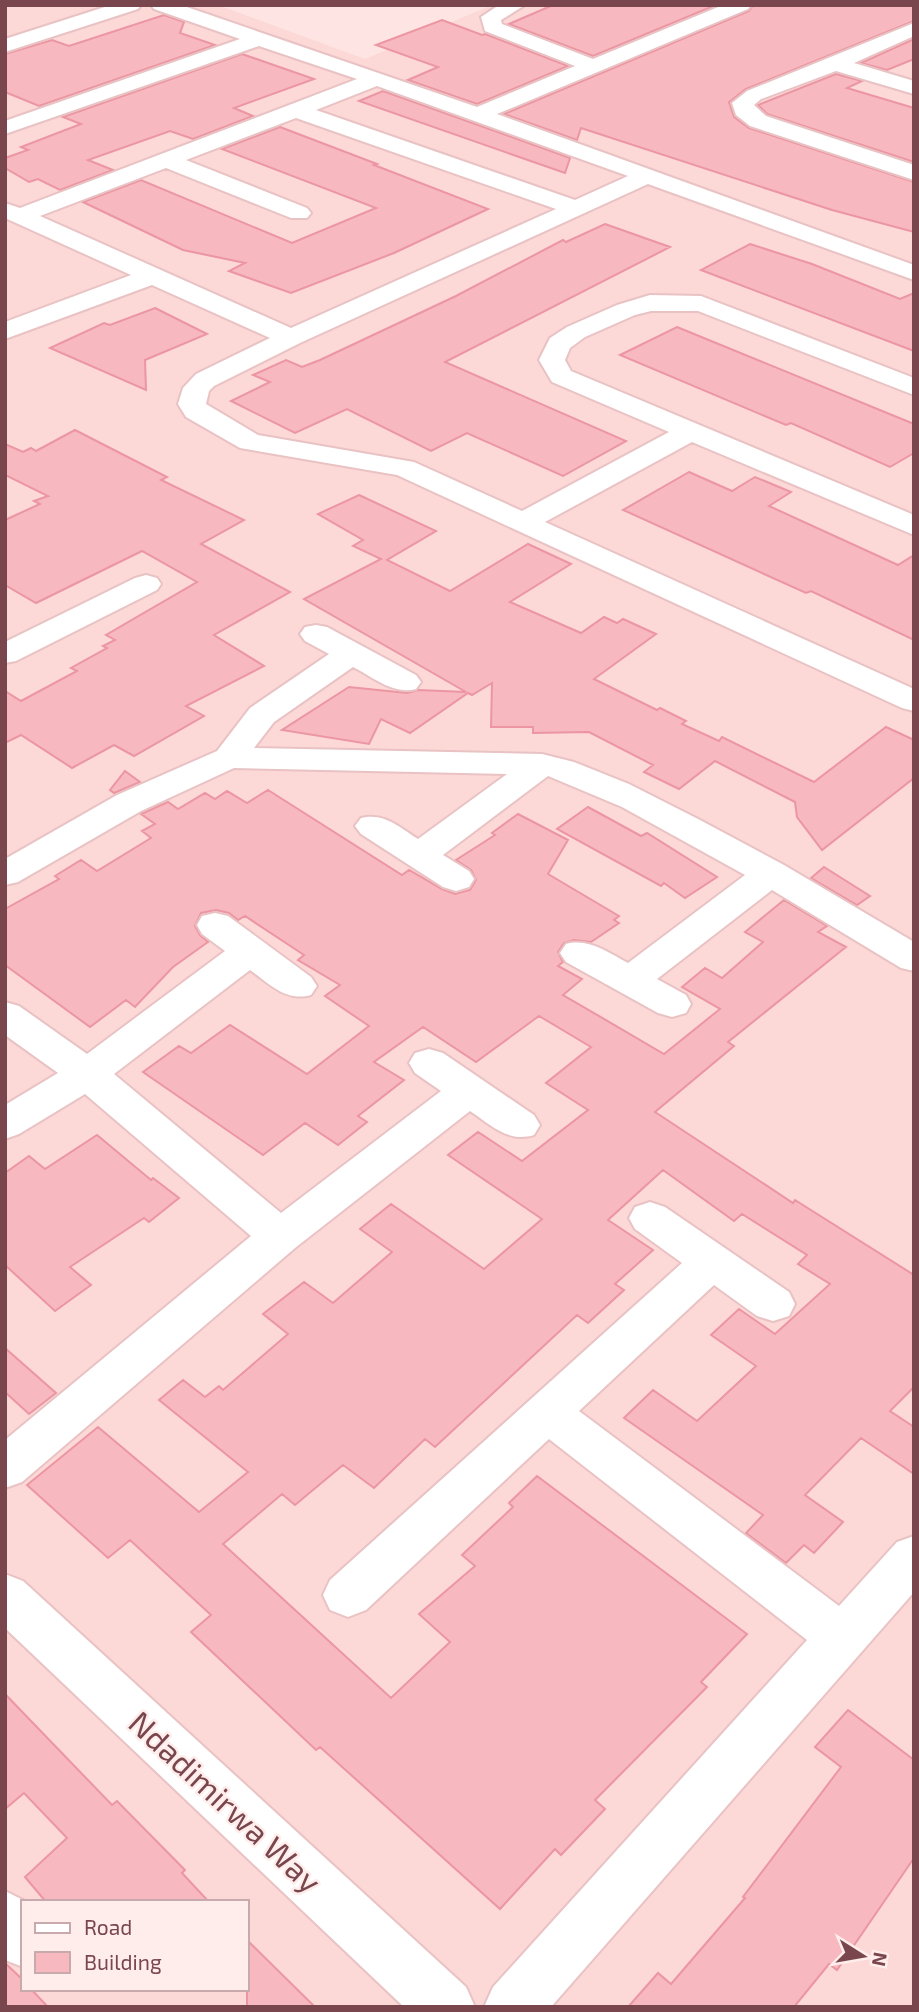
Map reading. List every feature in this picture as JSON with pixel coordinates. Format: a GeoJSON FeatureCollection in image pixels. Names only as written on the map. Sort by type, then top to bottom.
{"type":"FeatureCollection","features":[{"type":"Feature","properties":{"kind":"street"},"geometry":{"type":"LineString","coordinates":[[5,46],[131,5]]}},
{"type":"Feature","properties":{"kind":"street"},"geometry":{"type":"LineString","coordinates":[[161,5],[256,40],[478,114],[914,273]]}},
{"type":"Feature","properties":{"kind":"street"},"geometry":{"type":"LineString","coordinates":[[515,5],[491,17],[492,27],[592,66]]}},
{"type":"Feature","properties":{"kind":"street"},"geometry":{"type":"LineString","coordinates":[[478,114],[741,5]]}},
{"type":"Feature","properties":{"kind":"street"},"geometry":{"type":"LineString","coordinates":[[45,10],[79,22]]}},
{"type":"Feature","properties":{"kind":"street"},"geometry":{"type":"LineString","coordinates":[[914,29],[835,64],[754,95],[743,103],[744,110],[758,121],[914,173]]}},
{"type":"Feature","properties":{"kind":"street"},"geometry":{"type":"LineString","coordinates":[[5,128],[256,40]]}},
{"type":"Feature","properties":{"kind":"street"},"geometry":{"type":"LineString","coordinates":[[835,64],[914,88]]}},
{"type":"Feature","properties":{"kind":"street"},"geometry":{"type":"LineString","coordinates":[[12,213],[166,160],[375,80]]}},
{"type":"Feature","properties":{"kind":"street"},"geometry":{"type":"LineString","coordinates":[[298,111],[578,209]]}},
{"type":"Feature","properties":{"kind":"street"},"geometry":{"type":"LineString","coordinates":[[166,160],[299,214]]}},
{"type":"Feature","properties":{"kind":"street"},"geometry":{"type":"LineString","coordinates":[[645,177],[291,338],[205,380],[195,388],[192,404],[196,411],[258,444],[404,468],[914,701]]}},
{"type":"Feature","properties":{"kind":"street"},"geometry":{"type":"LineString","coordinates":[[12,213],[291,338]]}},
{"type":"Feature","properties":{"kind":"street"},"geometry":{"type":"LineString","coordinates":[[5,331],[152,276]]}},
{"type":"Feature","properties":{"kind":"street"},"geometry":{"type":"LineString","coordinates":[[914,387],[701,304],[677,302],[638,307],[576,332],[559,344],[552,360],[561,376],[914,526]]}},
{"type":"Feature","properties":{"kind":"street"},"geometry":{"type":"LineString","coordinates":[[523,522],[691,430]]}},
{"type":"Feature","properties":{"kind":"street"},"geometry":{"type":"LineString","coordinates":[[5,654],[146,584]]}},
{"type":"Feature","properties":{"kind":"street"},"geometry":{"type":"LineString","coordinates":[[316,634],[405,682]]}},
{"type":"Feature","properties":{"kind":"street"},"geometry":{"type":"LineString","coordinates":[[229,758],[262,715],[352,653]]}},
{"type":"Feature","properties":{"kind":"street"},"geometry":{"type":"LineString","coordinates":[[5,874],[139,798],[229,758],[542,764],[567,770],[617,790],[771,873],[914,959]]}},
{"type":"Feature","properties":{"kind":"street"},"geometry":{"type":"LineString","coordinates":[[419,855],[542,764]]}},
{"type":"Feature","properties":{"kind":"street"},"geometry":{"type":"LineString","coordinates":[[373,826],[456,879]]}},
{"type":"Feature","properties":{"kind":"street"},"geometry":{"type":"LineString","coordinates":[[630,981],[771,873]]}},
{"type":"Feature","properties":{"kind":"street"},"geometry":{"type":"LineString","coordinates":[[215,925],[298,986]]}},
{"type":"Feature","properties":{"kind":"street"},"geometry":{"type":"LineString","coordinates":[[5,1124],[87,1074],[250,951]]}},
{"type":"Feature","properties":{"kind":"street"},"geometry":{"type":"LineString","coordinates":[[579,953],[672,1004]]}},
{"type":"Feature","properties":{"kind":"street"},"geometry":{"type":"LineString","coordinates":[[5,1015],[87,1074],[280,1236]]}},
{"type":"Feature","properties":{"kind":"street"},"geometry":{"type":"LineString","coordinates":[[429,1063],[520,1125]]}},
{"type":"Feature","properties":{"kind":"street"},"geometry":{"type":"LineString","coordinates":[[5,1468],[280,1236],[470,1090]]}},
{"type":"Feature","properties":{"kind":"street"},"geometry":{"type":"LineString","coordinates":[[650,1218],[773,1304]]}},
{"type":"Feature","properties":{"kind":"street"},"geometry":{"type":"LineString","coordinates":[[348,1595],[712,1261]]}},
{"type":"Feature","properties":{"kind":"street"},"geometry":{"type":"LineString","coordinates":[[547,1412],[840,1636]]}},
{"type":"Feature","properties":{"kind":"street"},"geometry":{"type":"LineString","coordinates":[[513,2007],[840,1636],[914,1557]]}},
{"type":"Feature","properties":{"kind":"street","name":"Ndadimirwa Way"},"geometry":{"type":"LineString","coordinates":[[5,1596],[446,2007]]}},
{"type":"Feature","properties":{"kind":"street"},"geometry":{"type":"LineString","coordinates":[[5,1919],[21,1937]]}},
{"type":"Feature","properties":{"kind":"shaded area"},"geometry":{"type":"Polygon","coordinates":[[[5,5],[218,5],[365,59],[492,5],[914,5],[914,2007],[5,2007],[5,5]]]}},
{"type":"Feature","properties":{"kind":"building"},"geometry":{"type":"Polygon","coordinates":[[[553,5],[716,5],[593,56],[509,24],[553,5]]]}},
{"type":"Feature","properties":{"kind":"building"},"geometry":{"type":"Polygon","coordinates":[[[753,5],[914,5],[914,21],[746,89],[729,102],[734,117],[749,128],[914,182],[914,232],[832,210],[581,128],[577,140],[504,114],[749,11],[753,5]]]}},
{"type":"Feature","properties":{"kind":"building"},"geometry":{"type":"Polygon","coordinates":[[[164,15],[184,22],[180,33],[215,45],[39,106],[5,92],[5,54],[52,40],[69,46],[164,15]]]}},
{"type":"Feature","properties":{"kind":"building"},"geometry":{"type":"Polygon","coordinates":[[[442,20],[568,66],[477,104],[408,80],[438,67],[376,45],[442,20]]]}},
{"type":"Feature","properties":{"kind":"building"},"geometry":{"type":"Polygon","coordinates":[[[914,39],[914,59],[887,70],[861,63],[914,39]]]}},
{"type":"Feature","properties":{"kind":"building"},"geometry":{"type":"Polygon","coordinates":[[[242,54],[314,79],[234,108],[253,116],[193,139],[170,131],[88,160],[113,170],[60,190],[38,179],[29,182],[5,168],[5,158],[28,150],[21,147],[81,124],[63,117],[242,54]]]}},
{"type":"Feature","properties":{"kind":"building"},"geometry":{"type":"Polygon","coordinates":[[[836,74],[862,81],[847,88],[914,108],[914,162],[767,114],[758,105],[836,74]]]}},
{"type":"Feature","properties":{"kind":"building"},"geometry":{"type":"Polygon","coordinates":[[[383,91],[570,158],[565,173],[359,101],[383,91]]]}},
{"type":"Feature","properties":{"kind":"building"},"geometry":{"type":"Polygon","coordinates":[[[280,127],[488,209],[394,253],[291,293],[229,271],[245,263],[183,250],[83,202],[141,180],[292,243],[376,208],[222,149],[280,127]]]}},
{"type":"Feature","properties":{"kind":"building"},"geometry":{"type":"Polygon","coordinates":[[[605,224],[670,247],[445,362],[626,441],[563,476],[467,433],[431,451],[347,409],[295,433],[231,401],[270,382],[253,375],[286,360],[302,367],[320,360],[456,296],[563,240],[566,242],[605,224]]]}},
{"type":"Feature","properties":{"kind":"building"},"geometry":{"type":"Polygon","coordinates":[[[750,244],[812,264],[900,299],[914,293],[914,351],[701,270],[750,244]]]}},
{"type":"Feature","properties":{"kind":"building"},"geometry":{"type":"Polygon","coordinates":[[[155,308],[207,334],[145,360],[146,390],[50,348],[104,323],[110,325],[155,308]]]}},
{"type":"Feature","properties":{"kind":"building"},"geometry":{"type":"Polygon","coordinates":[[[677,327],[914,424],[914,453],[890,467],[791,423],[786,425],[620,355],[677,327]]]}},
{"type":"Feature","properties":{"kind":"building"},"geometry":{"type":"Polygon","coordinates":[[[75,430],[167,477],[161,480],[244,520],[201,544],[290,592],[214,635],[264,666],[186,706],[204,716],[134,756],[114,745],[72,768],[21,735],[5,743],[5,691],[21,701],[77,671],[71,668],[107,648],[103,646],[115,640],[106,635],[197,582],[142,551],[36,603],[5,585],[5,520],[40,504],[34,501],[48,496],[5,475],[5,444],[23,452],[31,448],[36,451],[75,430]]]}},
{"type":"Feature","properties":{"kind":"building"},"geometry":{"type":"Polygon","coordinates":[[[689,472],[732,491],[755,477],[791,492],[769,506],[898,565],[914,555],[914,640],[811,591],[806,593],[623,510],[689,472]]]}},
{"type":"Feature","properties":{"kind":"building"},"geometry":{"type":"Polygon","coordinates":[[[359,495],[436,531],[387,560],[450,591],[528,544],[571,564],[510,602],[581,633],[604,617],[617,623],[623,619],[656,634],[594,679],[686,721],[682,724],[719,741],[722,737],[814,782],[886,727],[914,740],[914,778],[822,850],[797,817],[795,802],[715,761],[679,789],[644,772],[653,765],[589,732],[533,733],[533,727],[491,727],[492,683],[472,695],[468,693],[410,733],[381,719],[369,744],[282,730],[349,687],[407,693],[418,690],[466,692],[304,599],[381,559],[353,546],[363,540],[318,514],[359,495]]]}},
{"type":"Feature","properties":{"kind":"building"},"geometry":{"type":"Polygon","coordinates":[[[125,771],[140,782],[114,793],[110,790],[125,771]]]}},
{"type":"Feature","properties":{"kind":"building"},"geometry":{"type":"Polygon","coordinates":[[[268,790],[402,875],[409,870],[455,894],[470,890],[476,880],[471,870],[456,860],[495,835],[492,833],[518,814],[568,840],[548,874],[619,916],[614,920],[619,923],[591,942],[574,940],[564,943],[558,952],[563,962],[558,966],[582,979],[563,995],[664,1054],[720,1009],[682,987],[705,968],[722,978],[763,942],[745,932],[784,900],[827,926],[818,932],[846,947],[728,1042],[734,1046],[655,1112],[793,1203],[795,1200],[914,1275],[914,1387],[890,1411],[914,1427],[914,1474],[861,1438],[805,1495],[843,1522],[814,1553],[804,1545],[786,1563],[746,1533],[763,1515],[624,1418],[653,1390],[697,1421],[756,1366],[711,1335],[739,1309],[775,1334],[830,1284],[798,1264],[807,1255],[742,1214],[734,1221],[663,1170],[608,1220],[653,1250],[615,1284],[624,1290],[588,1323],[577,1315],[435,1447],[425,1439],[374,1488],[343,1465],[295,1505],[282,1494],[223,1544],[391,1698],[450,1642],[419,1614],[475,1566],[462,1555],[513,1507],[509,1503],[537,1476],[747,1634],[701,1682],[707,1687],[595,1800],[605,1809],[561,1855],[555,1849],[500,1909],[320,1747],[316,1750],[191,1632],[211,1615],[130,1540],[108,1558],[27,1485],[98,1427],[199,1512],[248,1472],[159,1400],[183,1380],[205,1397],[219,1386],[223,1390],[288,1334],[263,1314],[304,1282],[333,1303],[392,1252],[360,1229],[391,1204],[484,1269],[542,1219],[448,1155],[478,1132],[522,1161],[588,1110],[546,1083],[591,1047],[539,1016],[476,1062],[423,1027],[374,1062],[404,1080],[358,1116],[367,1122],[338,1145],[305,1123],[263,1155],[143,1072],[179,1046],[191,1053],[230,1025],[307,1074],[369,1026],[325,996],[340,985],[298,960],[304,955],[245,916],[238,920],[229,913],[216,910],[201,913],[195,926],[208,942],[173,967],[135,1007],[126,1000],[90,1027],[5,965],[5,909],[59,879],[55,876],[81,860],[97,871],[151,838],[142,831],[155,824],[141,814],[168,802],[178,809],[205,793],[215,799],[227,791],[247,803],[268,790]]]}},
{"type":"Feature","properties":{"kind":"building"},"geometry":{"type":"Polygon","coordinates":[[[588,807],[641,836],[647,833],[717,877],[685,898],[664,883],[661,886],[557,829],[588,807]]]}},
{"type":"Feature","properties":{"kind":"building"},"geometry":{"type":"Polygon","coordinates":[[[824,867],[870,896],[857,905],[811,878],[824,867]]]}},
{"type":"Feature","properties":{"kind":"building"},"geometry":{"type":"Polygon","coordinates":[[[97,1135],[151,1180],[153,1178],[179,1198],[149,1222],[144,1218],[70,1267],[91,1285],[55,1311],[5,1265],[5,1173],[29,1156],[45,1169],[97,1135]]]}},
{"type":"Feature","properties":{"kind":"building"},"geometry":{"type":"Polygon","coordinates":[[[5,1348],[56,1393],[29,1414],[5,1392],[5,1348]]]}},
{"type":"Feature","properties":{"kind":"building"},"geometry":{"type":"Polygon","coordinates":[[[5,1694],[112,1805],[117,1801],[185,1870],[182,1873],[207,1900],[44,1900],[25,1877],[67,1838],[24,1793],[5,1809],[5,1694]]]}},
{"type":"Feature","properties":{"kind":"building"},"geometry":{"type":"Polygon","coordinates":[[[848,1710],[914,1760],[914,1858],[837,1970],[829,1964],[794,2007],[628,2007],[658,1973],[671,1984],[745,1898],[743,1897],[841,1767],[815,1747],[848,1710]]]}},
{"type":"Feature","properties":{"kind":"building"},"geometry":{"type":"Polygon","coordinates":[[[248,1941],[315,2007],[247,2007],[248,1941]]]}},
{"type":"Feature","properties":{"kind":"building"},"geometry":{"type":"Polygon","coordinates":[[[5,1963],[21,1978],[21,1991],[33,1991],[48,2007],[5,2007],[5,1963]]]}}]}
